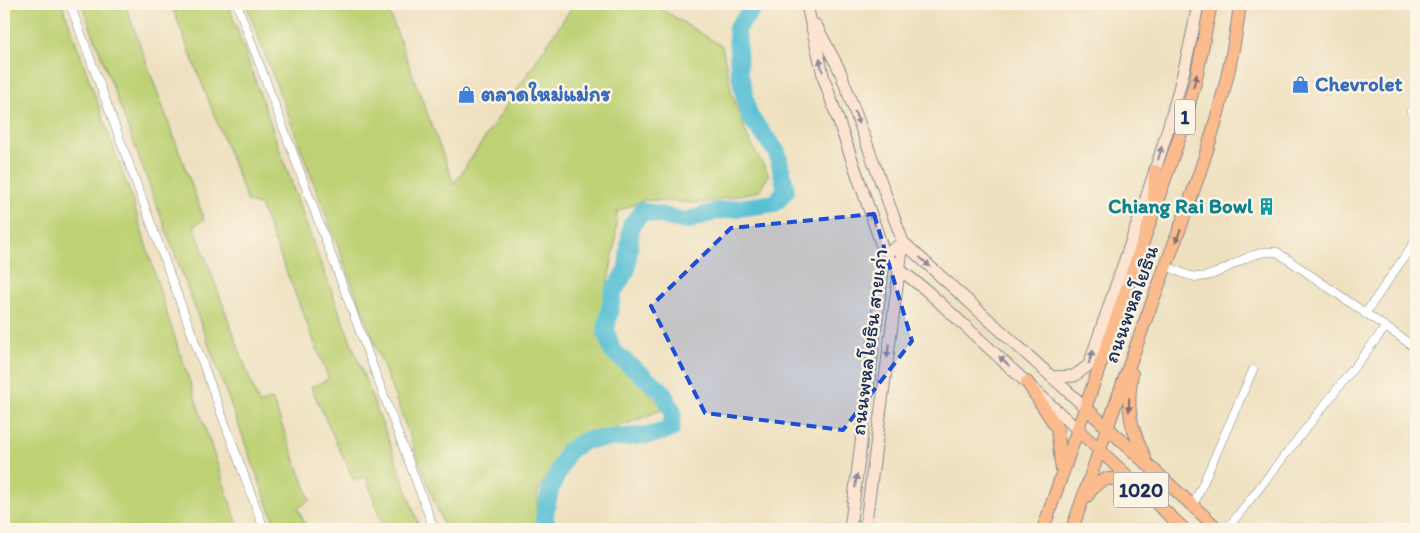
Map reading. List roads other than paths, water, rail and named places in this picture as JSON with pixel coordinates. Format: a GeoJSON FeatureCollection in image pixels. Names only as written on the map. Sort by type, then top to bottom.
{"type":"FeatureCollection","features":[{"type":"Feature","properties":{"kind":"main road","name":"1"},"geometry":{"type":"LineString","coordinates":[[1052,377],[1074,376],[1089,365],[1155,171],[1193,32],[1198,4]]}},
{"type":"Feature","properties":{"kind":"main road","name":"ถนนพหลโยธิน"},"geometry":{"type":"LineString","coordinates":[[1043,529],[1181,133],[1196,79],[1211,4]]}},
{"type":"Feature","properties":{"kind":"main road","name":"ถนนพหลโยธิน"},"geometry":{"type":"LineString","coordinates":[[1072,529],[1098,450],[1210,142],[1238,24],[1240,4]]}},
{"type":"Feature","properties":{"kind":"main road"},"geometry":{"type":"LineString","coordinates":[[807,7],[840,71],[903,242],[1086,408]]}},
{"type":"Feature","properties":{"kind":"main road"},"geometry":{"type":"LineString","coordinates":[[807,7],[824,79],[885,255],[899,269],[926,290],[1078,430]]}},
{"type":"Feature","properties":{"kind":"main road"},"geometry":{"type":"LineString","coordinates":[[1153,212],[1155,171]]}},
{"type":"Feature","properties":{"kind":"main road","name":"ถนนพหลโยธิน สายเก่า"},"geometry":{"type":"LineString","coordinates":[[850,529],[885,255],[903,242]]}},
{"type":"Feature","properties":{"kind":"main road","name":"ถนนพหลโยธิน สายเก่า"},"geometry":{"type":"LineString","coordinates":[[865,529],[903,242]]}},
{"type":"Feature","properties":{"kind":"main road"},"geometry":{"type":"LineString","coordinates":[[894,302],[905,285],[926,290]]}},
{"type":"Feature","properties":{"kind":"main road"},"geometry":{"type":"LineString","coordinates":[[1139,340],[1128,410],[1132,432],[1148,466]]}},
{"type":"Feature","properties":{"kind":"main road"},"geometry":{"type":"LineString","coordinates":[[1027,382],[1057,428],[1063,473]]}},
{"type":"Feature","properties":{"kind":"main road","name":"1020"},"geometry":{"type":"LineString","coordinates":[[1086,408],[1218,529]]}},
{"type":"Feature","properties":{"kind":"main road","name":"1020"},"geometry":{"type":"LineString","coordinates":[[1078,430],[1184,529]]}},
{"type":"Feature","properties":{"kind":"main road"},"geometry":{"type":"LineString","coordinates":[[1080,506],[1095,484],[1104,479],[1113,478],[1144,492]]}},
{"type":"Feature","properties":{"kind":"street"},"geometry":{"type":"LineString","coordinates":[[70,4],[264,529]]}},
{"type":"Feature","properties":{"kind":"street"},"geometry":{"type":"LineString","coordinates":[[237,4],[434,529]]}},
{"type":"Feature","properties":{"kind":"street"},"geometry":{"type":"LineString","coordinates":[[1411,111],[1416,122]]}},
{"type":"Feature","properties":{"kind":"street"},"geometry":{"type":"LineString","coordinates":[[1365,314],[1416,240]]}},
{"type":"Feature","properties":{"kind":"street"},"geometry":{"type":"LineString","coordinates":[[1166,266],[1194,277],[1206,275],[1259,253],[1278,252],[1416,348]]}},
{"type":"Feature","properties":{"kind":"street"},"geometry":{"type":"LineString","coordinates":[[1227,529],[1385,328]]}},
{"type":"Feature","properties":{"kind":"street"},"geometry":{"type":"LineString","coordinates":[[1193,506],[1253,370]]}},
{"type":"Feature","properties":{"kind":"waterway"},"geometry":{"type":"LineString","coordinates":[[549,529],[544,518],[550,490],[568,451],[586,440],[651,435],[671,429],[673,412],[662,391],[612,351],[606,330],[613,292],[627,269],[631,226],[642,211],[686,221],[717,211],[775,203],[786,190],[777,152],[749,116],[739,71],[737,28],[756,4]]}},
{"type":"Feature","properties":{"kind":"place","name":"Chevrolet"},"geometry":{"type":"Point","coordinates":[1301,84]}},
{"type":"Feature","properties":{"kind":"place","name":"ตลาดใหม่แม่กร"},"geometry":{"type":"Point","coordinates":[467,94]}},
{"type":"Feature","properties":{"kind":"place","name":"Chiang Rai Bowl"},"geometry":{"type":"Point","coordinates":[1267,206]}}]}
